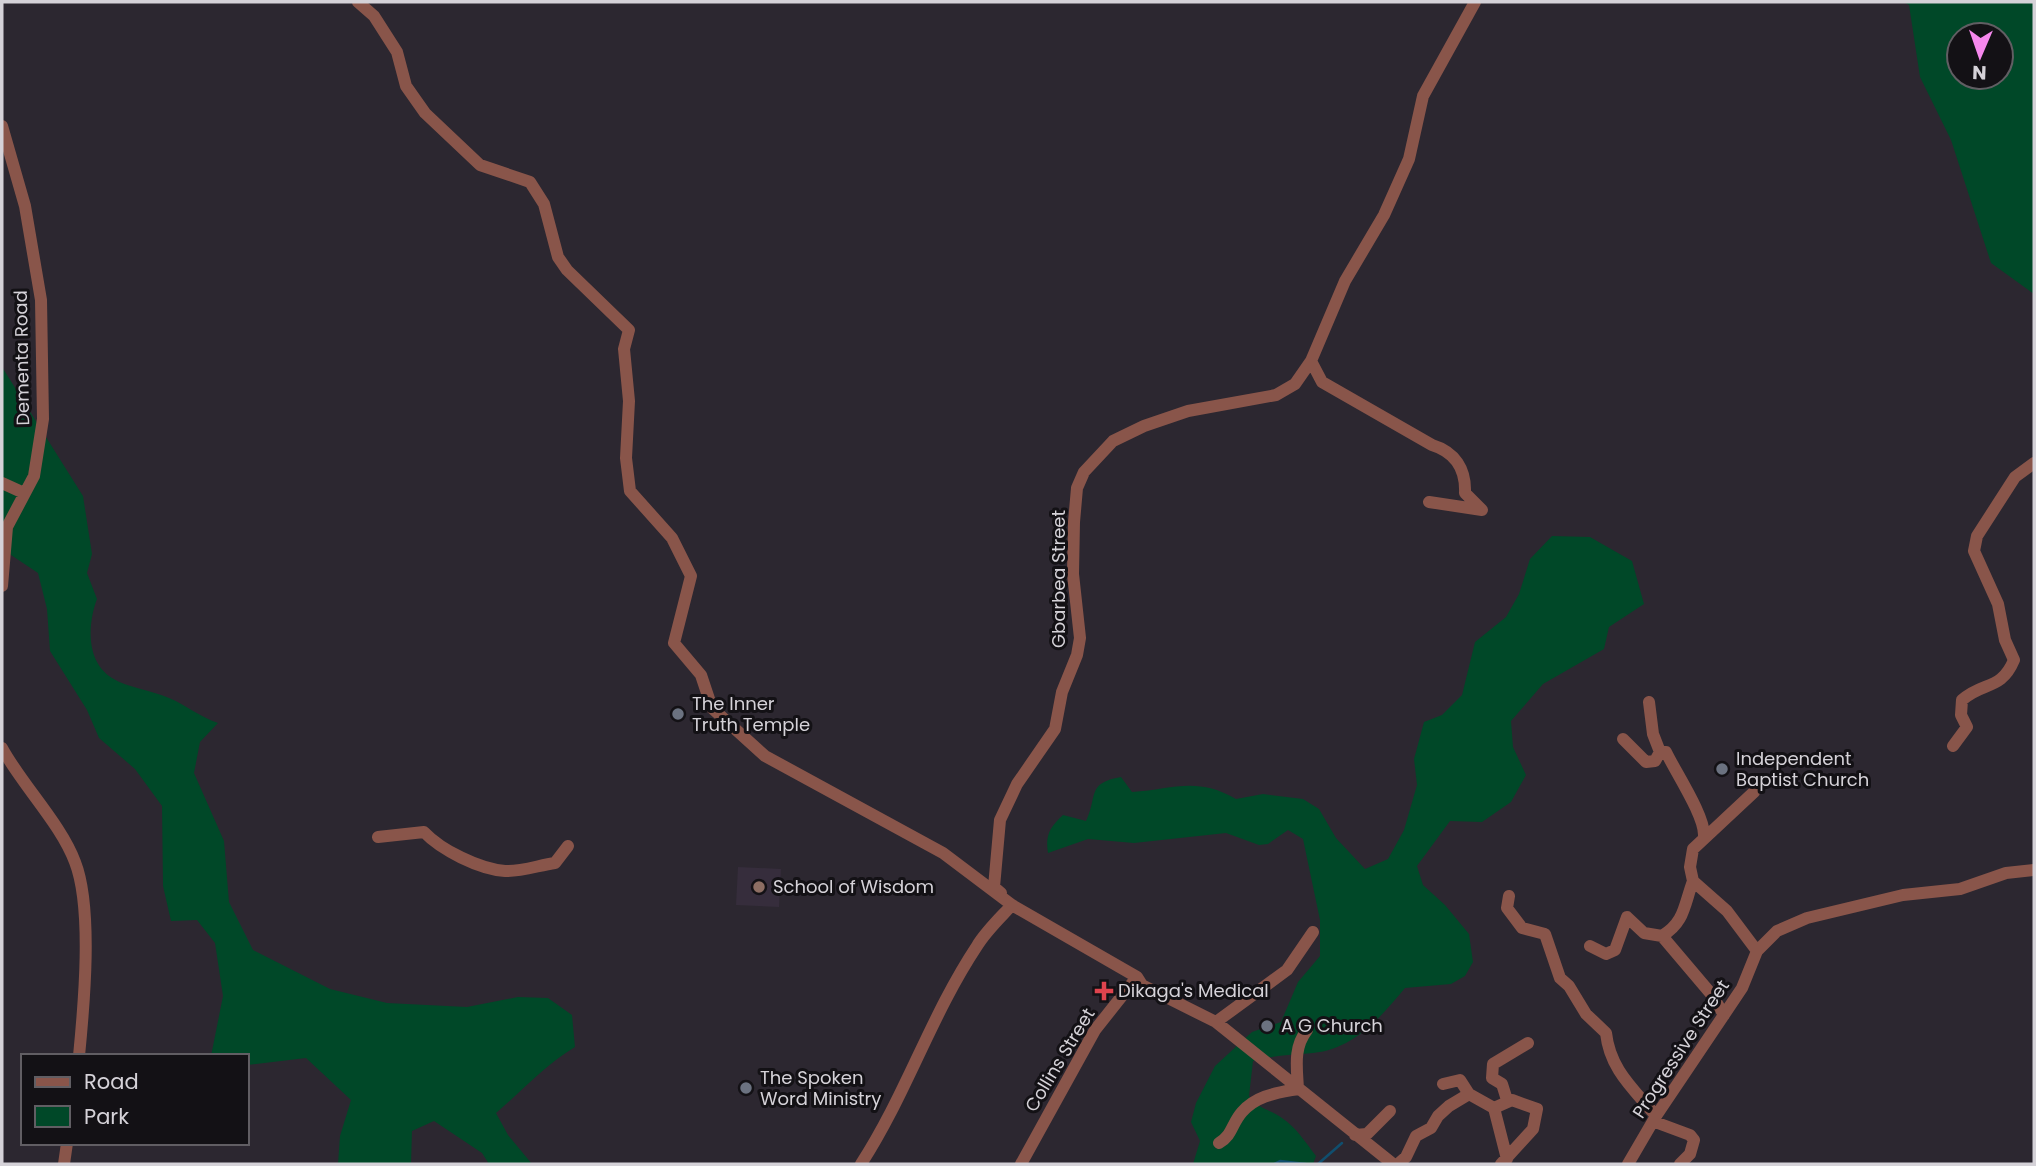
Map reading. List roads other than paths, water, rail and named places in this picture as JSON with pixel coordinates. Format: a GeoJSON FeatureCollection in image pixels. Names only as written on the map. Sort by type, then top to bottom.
{"type":"FeatureCollection","features":[{"type":"Feature","properties":{"kind":"street"},"geometry":{"type":"LineString","coordinates":[[358,2],[374,16],[397,52],[406,86],[425,113],[480,165],[530,182],[544,204],[555,249],[567,270],[629,330],[624,349],[629,401],[626,458],[630,491],[672,538],[691,576],[674,643],[701,675],[712,708],[778,765],[943,853],[1010,903],[1137,977],[1142,985],[1216,1022],[1355,1135],[1395,1164],[1410,1149],[1416,1136],[1431,1128],[1438,1116],[1449,1106],[1469,1094]]}},
{"type":"Feature","properties":{"kind":"street","name":"Gbarbea Street"},"geometry":{"type":"LineString","coordinates":[[1010,903],[994,887],[1000,820],[1017,784],[1055,729],[1062,692],[1077,655],[1080,638],[1073,574],[1074,523],[1077,488],[1084,472],[1113,441],[1123,436],[1188,411],[1276,395],[1295,384],[1311,361],[1345,281],[1384,215],[1409,159],[1423,96],[1475,2]]}},
{"type":"Feature","properties":{"kind":"street","name":"Dementa Road"},"geometry":{"type":"LineString","coordinates":[[2,126],[25,206],[40,300],[43,419],[34,476],[7,527],[2,586]]}},
{"type":"Feature","properties":{"kind":"street"},"geometry":{"type":"LineString","coordinates":[[1311,361],[1322,383],[1432,445],[1448,450],[1466,476],[1465,493],[1482,510],[1429,502]]}},
{"type":"Feature","properties":{"kind":"street"},"geometry":{"type":"LineString","coordinates":[[1953,746],[1967,727],[1961,715],[1962,700],[1973,691],[1996,685],[2008,673],[2014,660],[2005,640],[1998,604],[1974,551],[1977,536],[2015,477],[2034,463]]}},
{"type":"Feature","properties":{"kind":"street"},"geometry":{"type":"LineString","coordinates":[[2,483],[24,494]]}},
{"type":"Feature","properties":{"kind":"street"},"geometry":{"type":"LineString","coordinates":[[1623,739],[1646,762],[1655,761],[1660,752],[1653,733],[1650,702]]}},
{"type":"Feature","properties":{"kind":"street"},"geometry":{"type":"LineString","coordinates":[[2,748],[75,860],[82,888],[86,949],[79,1054]]}},
{"type":"Feature","properties":{"kind":"street"},"geometry":{"type":"LineString","coordinates":[[1660,752],[1666,752],[1692,805],[1705,823],[1704,836]]}},
{"type":"Feature","properties":{"kind":"street"},"geometry":{"type":"LineString","coordinates":[[1662,936],[1683,919],[1693,881],[1690,867],[1693,849],[1754,792]]}},
{"type":"Feature","properties":{"kind":"street"},"geometry":{"type":"LineString","coordinates":[[378,837],[424,832],[433,842],[454,852],[506,871],[555,863],[568,846]]}},
{"type":"Feature","properties":{"kind":"street","name":"Progressive Street"},"geometry":{"type":"LineString","coordinates":[[1628,1164],[1742,988],[1757,951],[1777,931],[1807,918],[1903,895],[1939,889],[1960,889],[2006,873],[2034,870]]}},
{"type":"Feature","properties":{"kind":"street"},"geometry":{"type":"LineString","coordinates":[[1693,881],[1727,911],[1757,951]]}},
{"type":"Feature","properties":{"kind":"street"},"geometry":{"type":"LineString","coordinates":[[1509,896],[1507,908],[1522,928],[1545,934],[1560,978],[1569,986],[1586,1014],[1606,1033],[1608,1052],[1630,1090],[1641,1097],[1655,1119],[1690,1135],[1694,1140],[1690,1154],[1680,1164]]}},
{"type":"Feature","properties":{"kind":"street"},"geometry":{"type":"LineString","coordinates":[[861,1164],[886,1125],[961,971],[1010,903]]}},
{"type":"Feature","properties":{"kind":"street"},"geometry":{"type":"LineString","coordinates":[[1590,946],[1606,954],[1615,950],[1627,917],[1644,933],[1662,936],[1712,995],[1724,1015]]}},
{"type":"Feature","properties":{"kind":"street"},"geometry":{"type":"LineString","coordinates":[[1216,1022],[1287,970],[1313,932]]}},
{"type":"Feature","properties":{"kind":"street","name":"Collins Street"},"geometry":{"type":"LineString","coordinates":[[1021,1164],[1095,1030],[1137,977]]}},
{"type":"Feature","properties":{"kind":"street"},"geometry":{"type":"LineString","coordinates":[[1298,1089],[1298,1041],[1307,1030],[1306,1023]]}},
{"type":"Feature","properties":{"kind":"street"},"geometry":{"type":"LineString","coordinates":[[1507,1100],[1503,1084],[1493,1079],[1493,1064],[1528,1043]]}},
{"type":"Feature","properties":{"kind":"street"},"geometry":{"type":"LineString","coordinates":[[1443,1084],[1460,1080],[1469,1094],[1481,1098],[1494,1108],[1504,1162]]}},
{"type":"Feature","properties":{"kind":"street"},"geometry":{"type":"LineString","coordinates":[[1219,1143],[1228,1138],[1241,1112],[1265,1095],[1298,1089]]}},
{"type":"Feature","properties":{"kind":"street"},"geometry":{"type":"LineString","coordinates":[[1494,1108],[1507,1100],[1537,1109],[1533,1129],[1504,1162]]}},
{"type":"Feature","properties":{"kind":"street"},"geometry":{"type":"LineString","coordinates":[[1355,1135],[1367,1134],[1390,1111]]}},
{"type":"Feature","properties":{"kind":"street"},"geometry":{"type":"LineString","coordinates":[[64,1164],[67,1145]]}},
{"type":"Feature","properties":{"kind":"waterway"},"geometry":{"type":"LineString","coordinates":[[1318,1164],[1342,1143]]}},
{"type":"Feature","properties":{"kind":"waterway"},"geometry":{"type":"LineString","coordinates":[[1274,1164],[1280,1161],[1306,1164]]}},
{"type":"Feature","properties":{"kind":"place","name":"The Inner Truth Temple"},"geometry":{"type":"Point","coordinates":[678,714]}},
{"type":"Feature","properties":{"kind":"place","name":"Independent Baptist Church"},"geometry":{"type":"Point","coordinates":[1722,769]}},
{"type":"Feature","properties":{"kind":"place","name":"School of Wisdom"},"geometry":{"type":"Point","coordinates":[759,887]}},
{"type":"Feature","properties":{"kind":"place","name":"Dikaga's Medical"},"geometry":{"type":"Point","coordinates":[1104,991]}},
{"type":"Feature","properties":{"kind":"place","name":"A G Church"},"geometry":{"type":"Point","coordinates":[1267,1026]}},
{"type":"Feature","properties":{"kind":"place","name":"The Spoken Word Ministry"},"geometry":{"type":"Point","coordinates":[746,1088]}}]}
